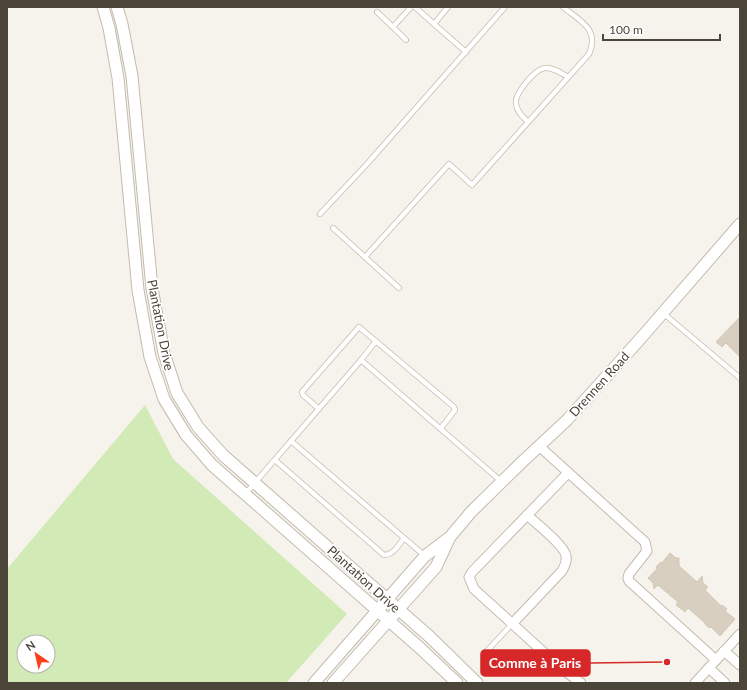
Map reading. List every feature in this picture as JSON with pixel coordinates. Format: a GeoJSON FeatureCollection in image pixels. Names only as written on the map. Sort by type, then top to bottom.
{"type":"FeatureCollection","features":[{"type":"Feature","properties":{"kind":"street","name":"Plantation Drive"},"geometry":{"type":"LineString","coordinates":[[103,7],[109,28],[118,78],[138,290],[150,357],[164,400],[186,435],[212,465],[378,610],[457,683]]}},
{"type":"Feature","properties":{"kind":"street","name":"Plantation Drive"},"geometry":{"type":"LineString","coordinates":[[117,7],[122,24],[132,76],[152,288],[164,353],[177,393],[198,427],[223,455],[254,484],[398,609],[477,683]]}},
{"type":"Feature","properties":{"kind":"street","name":"Drennen Road"},"geometry":{"type":"LineString","coordinates":[[314,683],[425,556],[450,537],[471,512],[538,446],[567,420],[739,226]]}},
{"type":"Feature","properties":{"kind":"street"},"geometry":{"type":"LineString","coordinates":[[161,389],[174,383]]}},
{"type":"Feature","properties":{"kind":"street"},"geometry":{"type":"LineString","coordinates":[[538,446],[645,542],[647,551],[629,574],[628,578],[632,584],[716,660]]}},
{"type":"Feature","properties":{"kind":"street"},"geometry":{"type":"LineString","coordinates":[[568,473],[472,572],[469,578],[474,589],[561,668],[581,683]]}},
{"type":"Feature","properties":{"kind":"street"},"geometry":{"type":"LineString","coordinates":[[512,624],[562,571],[566,563],[566,554],[562,547],[527,515]]}},
{"type":"Feature","properties":{"kind":"street","name":"Drennen Road"},"geometry":{"type":"LineString","coordinates":[[333,683],[436,567],[450,537]]}},
{"type":"Feature","properties":{"kind":"street"},"geometry":{"type":"LineString","coordinates":[[695,683],[740,634]]}},
{"type":"Feature","properties":{"kind":"street"},"geometry":{"type":"LineString","coordinates":[[724,651],[740,665]]}},
{"type":"Feature","properties":{"kind":"street"},"geometry":{"type":"LineString","coordinates":[[709,668],[725,683]]}},
{"type":"Feature","properties":{"kind":"lane"},"geometry":{"type":"LineString","coordinates":[[393,27],[411,7]]}},
{"type":"Feature","properties":{"kind":"lane"},"geometry":{"type":"LineString","coordinates":[[415,7],[466,52]]}},
{"type":"Feature","properties":{"kind":"lane"},"geometry":{"type":"LineString","coordinates":[[434,24],[448,7]]}},
{"type":"Feature","properties":{"kind":"lane"},"geometry":{"type":"LineString","coordinates":[[320,214],[367,164],[505,7]]}},
{"type":"Feature","properties":{"kind":"lane"},"geometry":{"type":"LineString","coordinates":[[365,257],[449,164],[472,185],[589,54],[593,40],[591,32],[563,7]]}},
{"type":"Feature","properties":{"kind":"lane"},"geometry":{"type":"LineString","coordinates":[[377,12],[406,40]]}},
{"type":"Feature","properties":{"kind":"lane"},"geometry":{"type":"LineString","coordinates":[[528,122],[515,104],[516,97],[535,74],[540,70],[550,68],[568,76]]}},
{"type":"Feature","properties":{"kind":"lane"},"geometry":{"type":"LineString","coordinates":[[333,228],[399,288]]}},
{"type":"Feature","properties":{"kind":"lane"},"geometry":{"type":"LineString","coordinates":[[663,313],[740,378]]}},
{"type":"Feature","properties":{"kind":"lane"},"geometry":{"type":"LineString","coordinates":[[319,409],[303,396],[302,392],[359,327],[454,407],[455,410],[441,428]]}},
{"type":"Feature","properties":{"kind":"lane"},"geometry":{"type":"LineString","coordinates":[[246,494],[376,341]]}},
{"type":"Feature","properties":{"kind":"lane"},"geometry":{"type":"LineString","coordinates":[[361,360],[502,482]]}},
{"type":"Feature","properties":{"kind":"lane"},"geometry":{"type":"LineString","coordinates":[[291,441],[425,556]]}},
{"type":"Feature","properties":{"kind":"lane"},"geometry":{"type":"LineString","coordinates":[[275,460],[384,555],[391,553],[404,538]]}},
{"type":"Feature","properties":{"kind":"lane"},"geometry":{"type":"LineString","coordinates":[[485,653],[512,624]]}},
{"type":"Feature","properties":{"kind":"green space"},"geometry":{"type":"Polygon","coordinates":[[[145,405],[173,459],[347,614],[286,683],[7,683],[7,569],[145,405]]]}},
{"type":"Feature","properties":{"kind":"building"},"geometry":{"type":"Polygon","coordinates":[[[740,317],[740,357],[726,343],[722,347],[716,342],[740,317]]]}},
{"type":"Feature","properties":{"kind":"building"},"geometry":{"type":"Polygon","coordinates":[[[670,553],[676,558],[679,558],[679,566],[697,582],[702,576],[703,583],[708,587],[705,590],[721,606],[722,605],[727,609],[725,611],[735,619],[720,636],[711,627],[709,628],[688,608],[685,612],[676,605],[678,602],[658,585],[654,589],[653,583],[648,578],[657,569],[656,567],[661,562],[662,563],[670,553]]]}},
{"type":"Feature","properties":{"kind":"place","name":"Comme à Paris"},"geometry":{"type":"Point","coordinates":[667,662]}}]}
